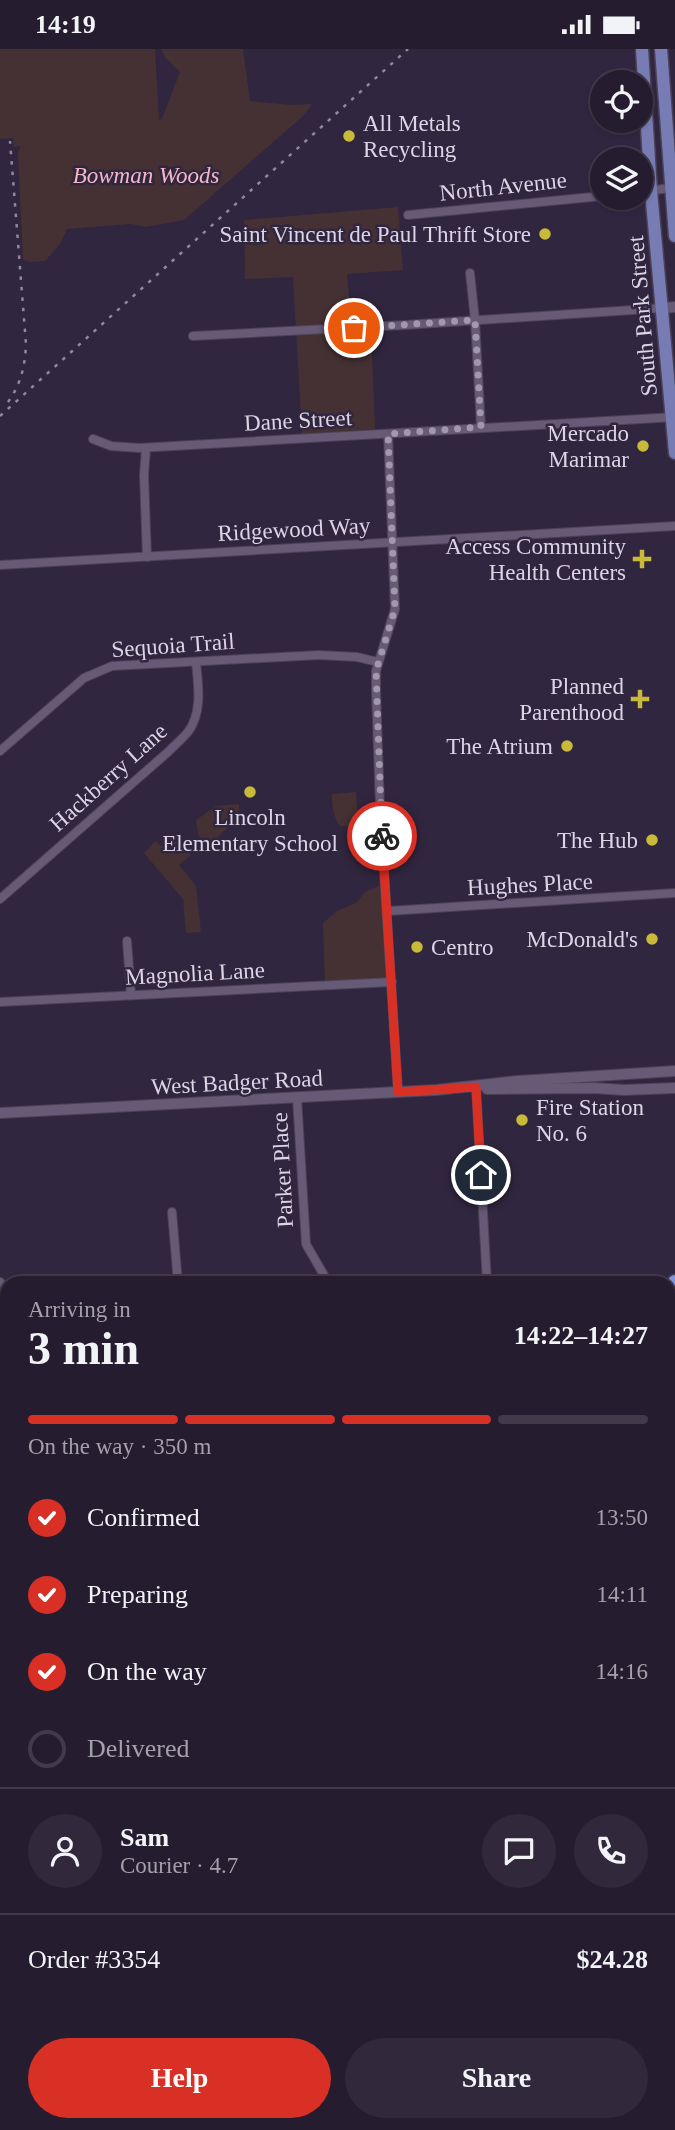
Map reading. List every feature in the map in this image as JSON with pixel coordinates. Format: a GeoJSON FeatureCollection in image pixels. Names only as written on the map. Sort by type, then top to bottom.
{"type":"FeatureCollection","features":[{"type":"Feature","properties":{"kind":"main road","name":"South Park Street"},"geometry":{"type":"LineString","coordinates":[[642,49],[645,147]]}},
{"type":"Feature","properties":{"kind":"main road","name":"South Park Street"},"geometry":{"type":"LineString","coordinates":[[661,49],[675,236]]}},
{"type":"Feature","properties":{"kind":"main road","name":"South Park Street"},"geometry":{"type":"LineString","coordinates":[[650,210],[669,308],[675,453]]}},
{"type":"Feature","properties":{"kind":"street"},"geometry":{"type":"LineString","coordinates":[[653,190],[670,188]]}},
{"type":"Feature","properties":{"kind":"street","name":"North Avenue"},"geometry":{"type":"LineString","coordinates":[[408,215],[466,215],[590,198]]}},
{"type":"Feature","properties":{"kind":"street"},"geometry":{"type":"LineString","coordinates":[[470,273],[481,427]]}},
{"type":"Feature","properties":{"kind":"street"},"geometry":{"type":"LineString","coordinates":[[193,336],[669,308]]}},
{"type":"Feature","properties":{"kind":"street","name":"Dane Street"},"geometry":{"type":"LineString","coordinates":[[93,439],[111,446],[146,448],[674,417]]}},
{"type":"Feature","properties":{"kind":"street"},"geometry":{"type":"LineString","coordinates":[[388,434],[395,609],[378,662],[376,690],[398,1092]]}},
{"type":"Feature","properties":{"kind":"street"},"geometry":{"type":"LineString","coordinates":[[146,448],[144,475],[147,557]]}},
{"type":"Feature","properties":{"kind":"street","name":"Ridgewood Way"},"geometry":{"type":"LineString","coordinates":[[0,565],[675,526]]}},
{"type":"Feature","properties":{"kind":"street","name":"Sequoia Trail"},"geometry":{"type":"LineString","coordinates":[[0,751],[84,678],[112,666],[332,655],[378,662]]}},
{"type":"Feature","properties":{"kind":"street","name":"Hackberry Lane"},"geometry":{"type":"LineString","coordinates":[[0,898],[169,752],[189,730],[198,702],[196,662]]}},
{"type":"Feature","properties":{"kind":"street","name":"Hughes Place"},"geometry":{"type":"LineString","coordinates":[[388,911],[675,893]]}},
{"type":"Feature","properties":{"kind":"street"},"geometry":{"type":"LineString","coordinates":[[127,941],[131,995]]}},
{"type":"Feature","properties":{"kind":"street","name":"Magnolia Lane"},"geometry":{"type":"LineString","coordinates":[[0,1002],[392,982]]}},
{"type":"Feature","properties":{"kind":"street","name":"West Badger Road"},"geometry":{"type":"LineString","coordinates":[[0,1113],[398,1092],[675,1071]]}},
{"type":"Feature","properties":{"kind":"street"},"geometry":{"type":"LineString","coordinates":[[476,1087],[487,1276]]}},
{"type":"Feature","properties":{"kind":"street","name":"West Badger Road"},"geometry":{"type":"LineString","coordinates":[[476,1087],[500,1090],[675,1088]]}},
{"type":"Feature","properties":{"kind":"street","name":"Parker Place"},"geometry":{"type":"LineString","coordinates":[[297,1098],[306,1244],[324,1276]]}},
{"type":"Feature","properties":{"kind":"street"},"geometry":{"type":"LineString","coordinates":[[172,1212],[177,1276]]}},
{"type":"Feature","properties":{"kind":"green space","name":"Bowman Woods"},"geometry":{"type":"Polygon","coordinates":[[[0,49],[155,49],[159,120],[162,119],[180,72],[161,49],[243,49],[250,101],[312,104],[303,116],[184,220],[146,227],[131,224],[67,229],[60,244],[45,261],[30,262],[23,259],[18,152],[21,146],[14,147],[13,138],[0,139],[0,49]]]}},
{"type":"Feature","properties":{"kind":"green space"},"geometry":{"type":"Polygon","coordinates":[[[398,207],[403,270],[347,274],[352,333],[371,332],[375,429],[302,434],[293,277],[245,279],[244,220],[398,207]]]}},
{"type":"Feature","properties":{"kind":"green space"},"geometry":{"type":"Polygon","coordinates":[[[356,792],[359,835],[348,836],[347,826],[340,826],[336,818],[332,794],[356,792]]]}},
{"type":"Feature","properties":{"kind":"green space"},"geometry":{"type":"Polygon","coordinates":[[[239,804],[239,816],[213,842],[200,843],[196,820],[216,806],[239,804]]]}},
{"type":"Feature","properties":{"kind":"green space"},"geometry":{"type":"Polygon","coordinates":[[[174,834],[191,855],[179,865],[196,886],[201,932],[186,933],[183,899],[144,853],[156,841],[160,846],[174,834]]]}},
{"type":"Feature","properties":{"kind":"green space"},"geometry":{"type":"Polygon","coordinates":[[[386,883],[392,982],[325,985],[323,923],[337,911],[356,903],[365,892],[386,883]]]}},
{"type":"Feature","properties":{"kind":"railway"},"geometry":{"type":"LineString","coordinates":[[0,416],[408,49]]}},
{"type":"Feature","properties":{"kind":"railway"},"geometry":{"type":"LineString","coordinates":[[8,402],[22,375],[26,344],[10,141]]}},
{"type":"Feature","properties":{"kind":"way so far"},"geometry":{"type":"LineString","coordinates":[[354,328],[475,320],[481,427],[388,434],[395,609],[376,671],[382,836]]}},
{"type":"Feature","properties":{"kind":"place","name":"All Metals Recycling"},"geometry":{"type":"Point","coordinates":[349,136]}},
{"type":"Feature","properties":{"kind":"place","name":"Saint Vincent de Paul Thrift Store"},"geometry":{"type":"Point","coordinates":[545,234]}},
{"type":"Feature","properties":{"kind":"place","name":"Mercado Marimar"},"geometry":{"type":"Point","coordinates":[643,446]}},
{"type":"Feature","properties":{"kind":"place","name":"Access Community Health Centers"},"geometry":{"type":"Point","coordinates":[642,559]}},
{"type":"Feature","properties":{"kind":"place","name":"Planned Parenthood"},"geometry":{"type":"Point","coordinates":[640,699]}},
{"type":"Feature","properties":{"kind":"place","name":"The Atrium"},"geometry":{"type":"Point","coordinates":[567,746]}},
{"type":"Feature","properties":{"kind":"place","name":"Lincoln Elementary School"},"geometry":{"type":"Point","coordinates":[250,792]}},
{"type":"Feature","properties":{"kind":"place","name":"The Hub"},"geometry":{"type":"Point","coordinates":[652,840]}},
{"type":"Feature","properties":{"kind":"place","name":"McDonald's"},"geometry":{"type":"Point","coordinates":[652,939]}},
{"type":"Feature","properties":{"kind":"place","name":"Centro"},"geometry":{"type":"Point","coordinates":[417,947]}},
{"type":"Feature","properties":{"kind":"place","name":"Fire Station No. 6"},"geometry":{"type":"Point","coordinates":[522,1120]}},
{"type":"Feature","properties":{"kind":"route"},"geometry":{"type":"LineString","coordinates":[[382,836],[398,1092],[476,1087],[481,1175]]}}]}
